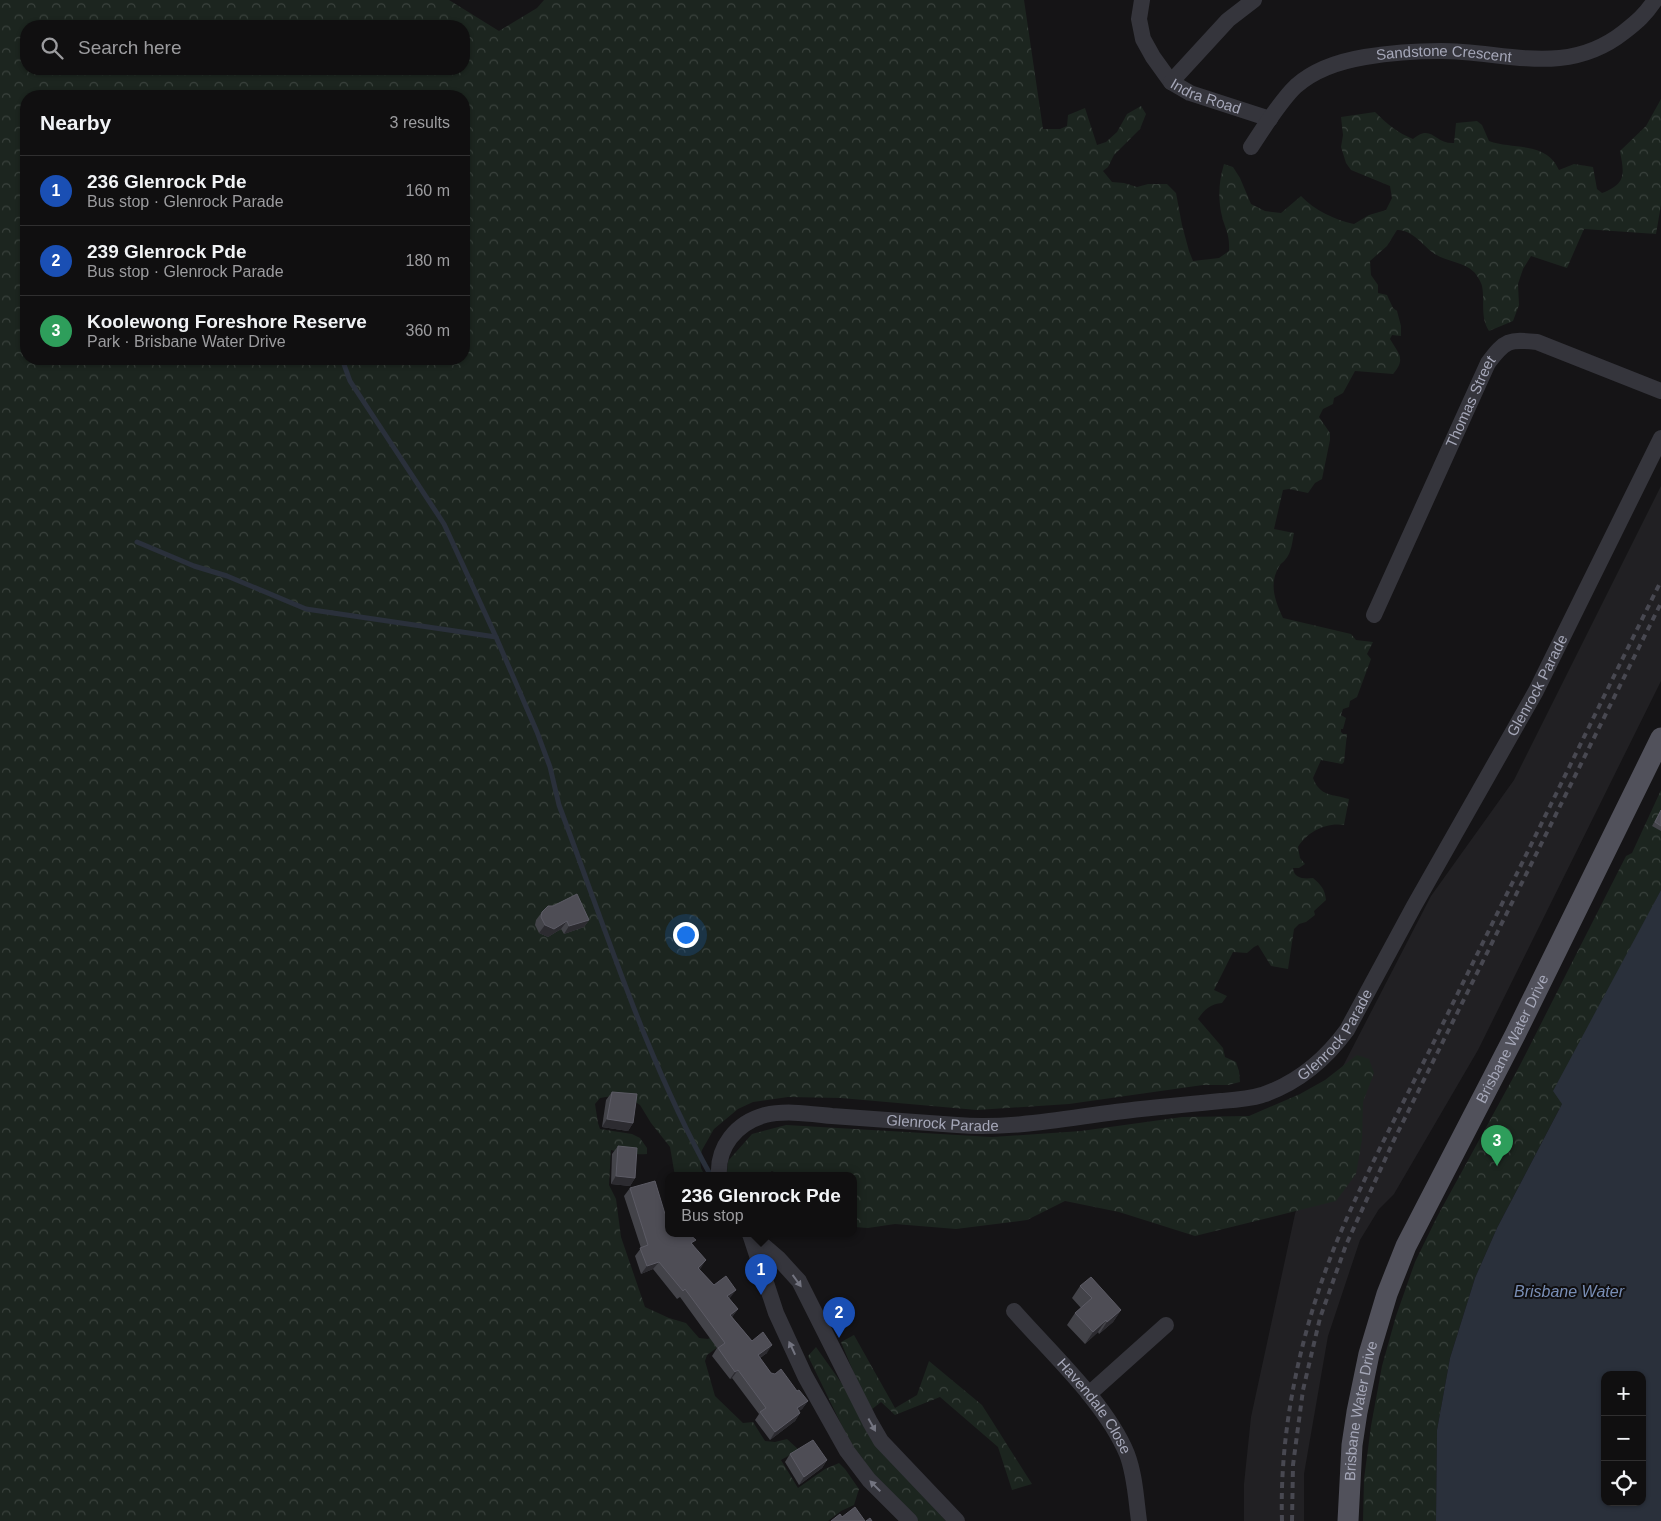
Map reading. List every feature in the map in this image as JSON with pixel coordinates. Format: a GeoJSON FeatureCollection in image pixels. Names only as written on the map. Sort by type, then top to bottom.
{"type":"FeatureCollection","features":[{"type":"Feature","properties":{"kind":"main road","name":"Brisbane Water Drive"},"geometry":{"type":"LineString","coordinates":[[1348,1521],[1352,1445],[1357,1412],[1370,1354],[1390,1286],[1406,1246],[1515,1035],[1661,738]]}},
{"type":"Feature","properties":{"kind":"street","name":"Indra Road"},"geometry":{"type":"LineString","coordinates":[[1142,0],[1139,19],[1143,39],[1171,82],[1190,93],[1270,119]]}},
{"type":"Feature","properties":{"kind":"street"},"geometry":{"type":"LineString","coordinates":[[1171,82],[1228,20],[1254,0]]}},
{"type":"Feature","properties":{"kind":"street","name":"Sandstone Crescent"},"geometry":{"type":"LineString","coordinates":[[1251,148],[1270,119],[1296,86],[1320,70],[1345,61],[1375,56],[1441,51],[1520,58],[1559,58],[1587,53],[1613,40],[1645,15],[1655,0]]}},
{"type":"Feature","properties":{"kind":"street","name":"Thomas Street"},"geometry":{"type":"LineString","coordinates":[[1374,615],[1488,363],[1500,347],[1516,340],[1537,342],[1661,390]]}},
{"type":"Feature","properties":{"kind":"street","name":"Glenrock Parade"},"geometry":{"type":"LineString","coordinates":[[719,1172],[721,1152],[730,1136],[744,1125],[775,1113],[976,1126],[1034,1123],[1260,1096],[1296,1080],[1318,1064],[1334,1048],[1347,1030],[1414,906],[1536,691],[1661,438]]}},
{"type":"Feature","properties":{"kind":"street"},"geometry":{"type":"LineString","coordinates":[[751,1237],[776,1313],[805,1376],[848,1451],[869,1480],[910,1521]]}},
{"type":"Feature","properties":{"kind":"street"},"geometry":{"type":"LineString","coordinates":[[754,1237],[778,1258],[799,1281],[881,1441],[957,1521]]}},
{"type":"Feature","properties":{"kind":"street","name":"Havendale Close"},"geometry":{"type":"LineString","coordinates":[[1014,1311],[1089,1394],[1111,1424],[1127,1454],[1134,1481],[1139,1521]]}},
{"type":"Feature","properties":{"kind":"street"},"geometry":{"type":"LineString","coordinates":[[1089,1394],[1166,1325]]}},
{"type":"Feature","properties":{"kind":"shaded area"},"geometry":{"type":"Polygon","coordinates":[[[1661,486],[1661,681],[1478,1050],[1394,1194],[1379,1209],[1360,1240],[1328,1336],[1304,1474],[1304,1521],[1244,1521],[1244,1484],[1251,1417],[1295,1214],[1342,1068],[1431,896],[1514,780],[1661,486]]]}},
{"type":"Feature","properties":{"kind":"green space"},"geometry":{"type":"Polygon","coordinates":[[[0,0],[449,0],[499,31],[537,8],[544,0],[1024,0],[1043,129],[1060,129],[1067,126],[1068,115],[1085,108],[1097,145],[1106,142],[1117,132],[1127,114],[1141,106],[1146,114],[1140,129],[1114,155],[1108,167],[1103,171],[1112,182],[1137,187],[1148,184],[1167,184],[1176,193],[1182,225],[1193,261],[1219,258],[1229,251],[1229,239],[1222,217],[1219,194],[1224,164],[1233,167],[1251,204],[1265,211],[1281,213],[1301,196],[1325,214],[1354,224],[1369,215],[1386,210],[1392,198],[1390,186],[1351,170],[1346,163],[1341,147],[1343,135],[1341,117],[1375,112],[1393,128],[1413,139],[1419,135],[1429,133],[1442,141],[1454,143],[1456,123],[1477,121],[1482,125],[1489,141],[1538,150],[1546,154],[1559,170],[1574,164],[1593,167],[1597,189],[1602,193],[1620,181],[1623,172],[1620,151],[1646,126],[1661,99],[1661,205],[1656,234],[1584,229],[1567,268],[1531,256],[1523,269],[1518,284],[1519,305],[1513,321],[1489,331],[1484,315],[1482,286],[1475,273],[1470,268],[1442,258],[1432,252],[1407,232],[1397,230],[1387,246],[1370,261],[1371,275],[1378,285],[1378,293],[1387,295],[1393,308],[1397,311],[1401,326],[1401,336],[1392,335],[1390,339],[1400,356],[1399,364],[1393,374],[1355,371],[1343,393],[1334,398],[1333,404],[1323,409],[1319,417],[1330,433],[1330,440],[1322,479],[1315,483],[1308,493],[1289,489],[1283,490],[1274,529],[1294,533],[1289,554],[1280,565],[1274,578],[1275,599],[1283,618],[1351,634],[1356,640],[1373,642],[1367,654],[1371,659],[1357,697],[1350,701],[1349,707],[1343,709],[1341,715],[1346,718],[1343,729],[1341,729],[1343,734],[1347,734],[1344,762],[1342,764],[1321,760],[1313,778],[1319,789],[1323,792],[1349,799],[1344,825],[1330,825],[1318,829],[1306,837],[1298,847],[1300,858],[1305,864],[1299,868],[1293,868],[1295,874],[1300,878],[1313,878],[1325,893],[1326,900],[1314,911],[1315,915],[1294,929],[1288,969],[1271,966],[1258,945],[1247,953],[1233,952],[1214,990],[1227,996],[1222,1003],[1208,1008],[1198,1019],[1223,1048],[1225,1057],[1236,1062],[1240,1082],[1228,1085],[1203,1085],[1069,1104],[977,1110],[841,1098],[788,1097],[753,1102],[738,1109],[714,1129],[702,1150],[700,1159],[703,1172],[674,1172],[670,1147],[651,1123],[640,1105],[631,1099],[612,1096],[600,1098],[595,1104],[600,1129],[632,1134],[640,1138],[647,1148],[647,1154],[629,1154],[611,1150],[609,1185],[616,1199],[621,1237],[645,1307],[669,1318],[686,1323],[699,1338],[708,1339],[724,1329],[718,1347],[707,1355],[705,1361],[715,1396],[743,1423],[753,1422],[765,1441],[775,1442],[787,1439],[799,1450],[781,1460],[798,1488],[825,1469],[839,1463],[845,1469],[859,1489],[854,1505],[841,1511],[828,1521],[0,1521],[0,0]]]}},
{"type":"Feature","properties":{"kind":"green space"},"geometry":{"type":"Polygon","coordinates":[[[1661,790],[1661,890],[1619,971],[1562,1104],[1497,1228],[1475,1278],[1450,1358],[1437,1430],[1436,1521],[1363,1521],[1364,1479],[1382,1366],[1396,1316],[1415,1262],[1437,1217],[1519,1067],[1626,856],[1632,853],[1661,790]]]}},
{"type":"Feature","properties":{"kind":"green space"},"geometry":{"type":"Polygon","coordinates":[[[1357,1055],[1369,1059],[1374,1073],[1363,1102],[1362,1140],[1356,1174],[1336,1201],[1195,1236],[1119,1212],[1065,1201],[1027,1220],[956,1229],[895,1224],[868,1228],[857,1227],[857,1172],[727,1172],[728,1161],[752,1134],[786,1125],[992,1137],[1081,1131],[1182,1117],[1249,1116],[1300,1094],[1325,1080],[1357,1055]]]}},
{"type":"Feature","properties":{"kind":"green space"},"geometry":{"type":"Polygon","coordinates":[[[854,1335],[895,1408],[917,1395],[929,1361],[982,1405],[1032,1484],[1012,1490],[998,1447],[940,1397],[895,1415],[881,1402],[861,1418],[879,1449],[946,1521],[915,1521],[867,1474],[808,1356],[816,1347],[850,1395],[860,1388],[841,1342],[854,1335]]]}},
{"type":"Feature","properties":{"kind":"water","name":"Brisbane Water"},"geometry":{"type":"Polygon","coordinates":[[[1661,890],[1661,1521],[1436,1521],[1437,1430],[1450,1358],[1475,1278],[1497,1228],[1562,1104],[1553,1091],[1661,890]]]}},
{"type":"Feature","properties":{"kind":"building"},"geometry":{"type":"Polygon","coordinates":[[[1661,810],[1661,826],[1655,822],[1661,810]]]}},
{"type":"Feature","properties":{"kind":"building"},"geometry":{"type":"Polygon","coordinates":[[[577,894],[589,920],[569,926],[567,921],[554,929],[545,925],[541,917],[542,912],[548,906],[553,906],[577,894]]]}},
{"type":"Feature","properties":{"kind":"building"},"geometry":{"type":"Polygon","coordinates":[[[612,1092],[637,1094],[633,1123],[607,1119],[612,1092]]]}},
{"type":"Feature","properties":{"kind":"building"},"geometry":{"type":"Polygon","coordinates":[[[618,1146],[637,1148],[635,1178],[616,1176],[618,1146]]]}},
{"type":"Feature","properties":{"kind":"building"},"geometry":{"type":"Polygon","coordinates":[[[655,1181],[665,1214],[665,1237],[692,1237],[696,1240],[691,1243],[706,1260],[698,1268],[714,1285],[726,1276],[736,1290],[727,1296],[738,1309],[730,1315],[752,1341],[763,1332],[772,1345],[758,1355],[771,1373],[775,1374],[781,1369],[797,1391],[799,1390],[808,1401],[797,1408],[800,1413],[775,1432],[760,1412],[766,1408],[738,1370],[735,1372],[718,1348],[725,1343],[685,1289],[683,1291],[659,1262],[647,1266],[640,1248],[648,1245],[630,1188],[655,1181]]]}},
{"type":"Feature","properties":{"kind":"building"},"geometry":{"type":"Polygon","coordinates":[[[1091,1277],[1121,1310],[1093,1332],[1075,1313],[1092,1298],[1080,1286],[1091,1277]]]}},
{"type":"Feature","properties":{"kind":"building"},"geometry":{"type":"Polygon","coordinates":[[[813,1440],[827,1460],[804,1477],[790,1454],[813,1440]]]}},
{"type":"Feature","properties":{"kind":"building"},"geometry":{"type":"Polygon","coordinates":[[[855,1507],[865,1521],[831,1521],[840,1514],[842,1517],[855,1507]]]}},
{"type":"Feature","properties":{"kind":"waterway"},"geometry":{"type":"LineString","coordinates":[[344,365],[350,381],[444,524],[496,637]]}},
{"type":"Feature","properties":{"kind":"waterway"},"geometry":{"type":"LineString","coordinates":[[137,542],[194,566],[227,576],[306,609],[496,637],[550,767],[559,805],[628,994],[666,1086],[709,1172]]}},
{"type":"Feature","properties":{"kind":"railway"},"geometry":{"type":"LineString","coordinates":[[1282,1521],[1284,1450],[1295,1378],[1313,1308],[1337,1241],[1378,1152],[1661,581]]}},
{"type":"Feature","properties":{"kind":"railway"},"geometry":{"type":"LineString","coordinates":[[1292,1521],[1293,1465],[1303,1390],[1320,1318],[1346,1245],[1393,1142],[1661,603]]}},
{"type":"Feature","properties":{"kind":"place","name":"Koolewong Foreshore Reserve"},"geometry":{"type":"Point","coordinates":[1497,1166]}},
{"type":"Feature","properties":{"kind":"place","name":"236 Glenrock Pde"},"geometry":{"type":"Point","coordinates":[761,1295]}},
{"type":"Feature","properties":{"kind":"place","name":"239 Glenrock Pde"},"geometry":{"type":"Point","coordinates":[839,1338]}}]}
